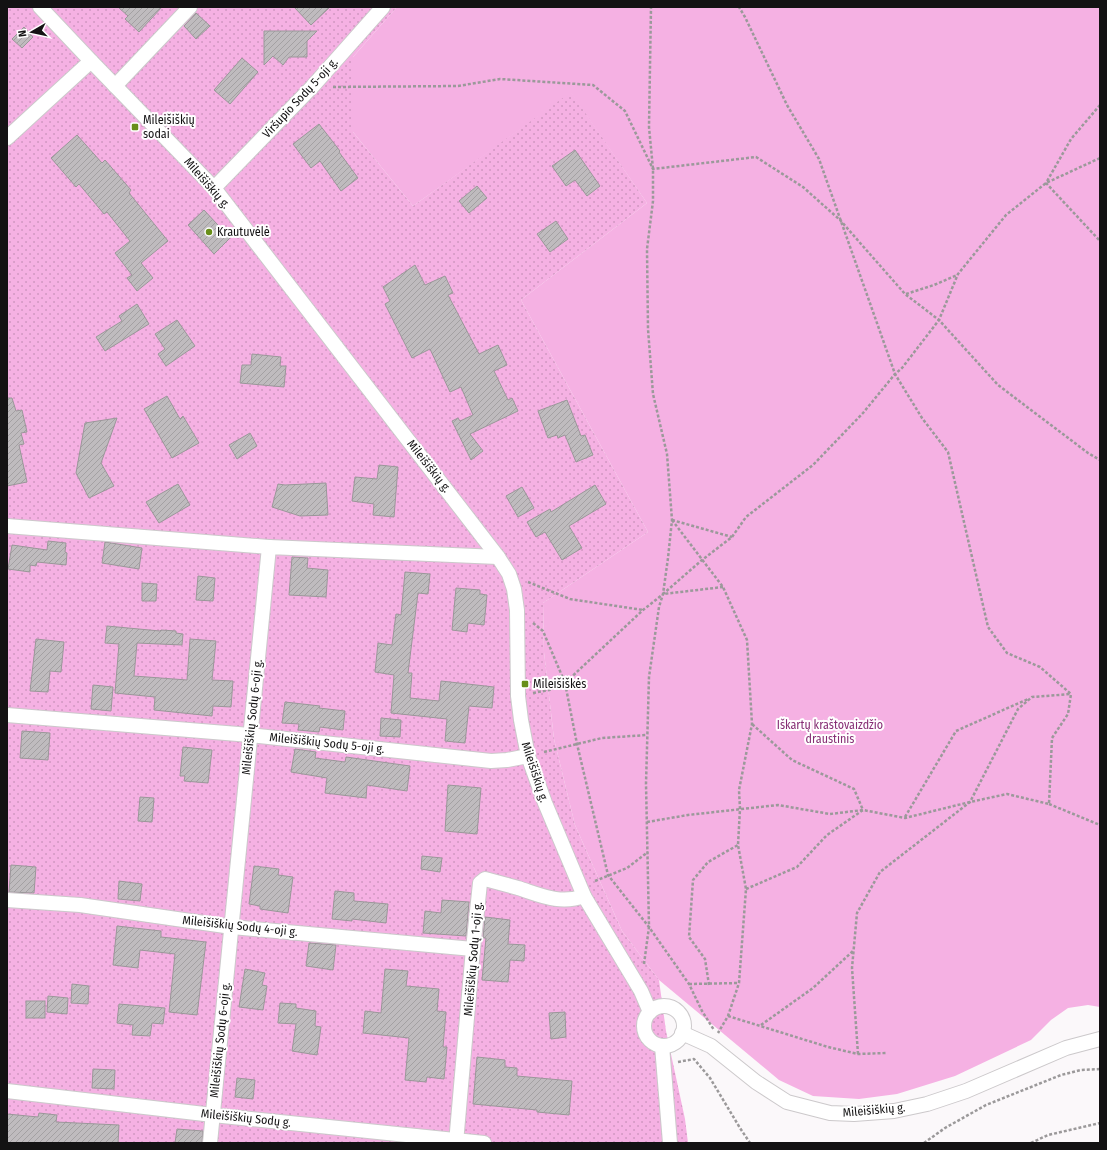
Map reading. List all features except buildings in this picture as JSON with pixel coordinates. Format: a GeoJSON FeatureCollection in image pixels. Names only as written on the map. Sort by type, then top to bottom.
{"type":"FeatureCollection","features":[{"type":"Feature","properties":{"kind":"street","name":"Mileišiškių g."},"geometry":{"type":"LineString","coordinates":[[40,7],[90,61],[214,188],[498,557],[509,574],[514,589],[517,610],[518,696],[528,756],[545,803],[582,892],[641,991],[650,1012]]}},
{"type":"Feature","properties":{"kind":"street"},"geometry":{"type":"LineString","coordinates":[[115,86],[190,7]]}},
{"type":"Feature","properties":{"kind":"street","name":"Viršupio Sodų 5-oji g."},"geometry":{"type":"LineString","coordinates":[[214,188],[312,87],[383,7]]}},
{"type":"Feature","properties":{"kind":"street"},"geometry":{"type":"LineString","coordinates":[[10,130],[90,61]]}},
{"type":"Feature","properties":{"kind":"street"},"geometry":{"type":"LineString","coordinates":[[7,526],[269,547],[498,557]]}},
{"type":"Feature","properties":{"kind":"street","name":"Mileišiškių Sodų 6-oji g."},"geometry":{"type":"LineString","coordinates":[[210,1143],[269,547]]}},
{"type":"Feature","properties":{"kind":"street","name":"Mileišiškių Sodų 5-oji g."},"geometry":{"type":"LineString","coordinates":[[7,715],[250,735],[491,761],[528,756]]}},
{"type":"Feature","properties":{"kind":"street","name":"Mileišiškių Sodų 1-oji g."},"geometry":{"type":"LineString","coordinates":[[457,1142],[480,883],[485,879],[551,899],[574,900],[582,892]]}},
{"type":"Feature","properties":{"kind":"street","name":"Mileišiškių Sodų 4-oji g."},"geometry":{"type":"LineString","coordinates":[[7,900],[80,905],[232,927],[473,949]]}},
{"type":"Feature","properties":{"kind":"street"},"geometry":{"type":"LineString","coordinates":[[662,1006],[669,1007],[679,1014],[682,1020],[682,1033],[679,1039],[674,1043],[662,1046],[656,1044],[650,1041],[646,1036],[644,1023],[646,1017],[656,1008],[662,1006]]}},
{"type":"Feature","properties":{"kind":"street","name":"Mileišiškių g."},"geometry":{"type":"LineString","coordinates":[[682,1033],[711,1046],[756,1082],[787,1102],[830,1113],[854,1114],[894,1111],[927,1104],[966,1091],[1066,1048],[1100,1039]]}},
{"type":"Feature","properties":{"kind":"street"},"geometry":{"type":"LineString","coordinates":[[662,1046],[670,1143]]}},
{"type":"Feature","properties":{"kind":"street","name":"Mileišiškių Sodų g."},"geometry":{"type":"LineString","coordinates":[[7,1091],[457,1142],[484,1143]]}},
{"type":"Feature","properties":{"kind":"path"},"geometry":{"type":"LineString","coordinates":[[641,991],[649,927],[647,735],[649,677],[659,607],[663,594],[672,520],[666,454],[653,394],[648,329],[647,249],[654,201],[649,127],[651,7]]}},
{"type":"Feature","properties":{"kind":"path"},"geometry":{"type":"LineString","coordinates":[[739,7],[787,105],[819,159],[895,374],[922,418],[948,452],[988,627],[1007,653],[1040,667],[1071,694]]}},
{"type":"Feature","properties":{"kind":"path"},"geometry":{"type":"LineString","coordinates":[[312,87],[458,86],[500,79],[593,85],[626,111],[653,169]]}},
{"type":"Feature","properties":{"kind":"path"},"geometry":{"type":"LineString","coordinates":[[1046,183],[1071,139],[1100,105]]}},
{"type":"Feature","properties":{"kind":"path"},"geometry":{"type":"LineString","coordinates":[[653,169],[756,157],[803,186],[840,220],[905,294],[939,320],[998,385],[1100,460]]}},
{"type":"Feature","properties":{"kind":"path"},"geometry":{"type":"LineString","coordinates":[[518,696],[549,690],[565,683],[643,610],[702,560],[732,537],[746,517],[813,465],[863,413],[895,374],[902,368],[939,320],[958,274],[1006,215],[1046,183],[1100,158]]}},
{"type":"Feature","properties":{"kind":"path"},"geometry":{"type":"LineString","coordinates":[[1046,183],[1100,241]]}},
{"type":"Feature","properties":{"kind":"path"},"geometry":{"type":"LineString","coordinates":[[905,294],[934,285],[958,274]]}},
{"type":"Feature","properties":{"kind":"path"},"geometry":{"type":"LineString","coordinates":[[672,520],[732,537]]}},
{"type":"Feature","properties":{"kind":"path"},"geometry":{"type":"LineString","coordinates":[[517,610],[543,631],[565,683],[577,744],[608,875],[649,927],[690,984],[702,1011],[717,1035],[728,1016],[739,983],[746,889],[738,845],[740,809],[739,790],[752,724],[747,640],[723,587],[672,520]]}},
{"type":"Feature","properties":{"kind":"path"},"geometry":{"type":"LineString","coordinates":[[509,574],[570,599],[643,610]]}},
{"type":"Feature","properties":{"kind":"path"},"geometry":{"type":"LineString","coordinates":[[663,594],[723,587]]}},
{"type":"Feature","properties":{"kind":"path"},"geometry":{"type":"LineString","coordinates":[[905,818],[956,731],[1032,697],[1071,694]]}},
{"type":"Feature","properties":{"kind":"path"},"geometry":{"type":"LineString","coordinates":[[1049,804],[1052,738],[1068,714],[1071,694]]}},
{"type":"Feature","properties":{"kind":"path"},"geometry":{"type":"LineString","coordinates":[[858,1054],[852,968],[857,913],[880,872],[970,802],[1018,708],[1032,697]]}},
{"type":"Feature","properties":{"kind":"path"},"geometry":{"type":"LineString","coordinates":[[752,724],[792,760],[854,789],[863,810]]}},
{"type":"Feature","properties":{"kind":"path"},"geometry":{"type":"LineString","coordinates":[[528,756],[602,738],[647,735]]}},
{"type":"Feature","properties":{"kind":"path"},"geometry":{"type":"LineString","coordinates":[[647,822],[688,815],[778,805],[830,814],[863,810],[905,818],[1006,794],[1049,804],[1100,825]]}},
{"type":"Feature","properties":{"kind":"path"},"geometry":{"type":"LineString","coordinates":[[746,889],[797,866],[827,835],[863,810]]}},
{"type":"Feature","properties":{"kind":"path"},"geometry":{"type":"LineString","coordinates":[[709,985],[705,959],[689,938],[693,880],[708,862],[738,845]]}},
{"type":"Feature","properties":{"kind":"path"},"geometry":{"type":"LineString","coordinates":[[582,892],[608,875],[627,868],[648,851]]}},
{"type":"Feature","properties":{"kind":"path"},"geometry":{"type":"LineString","coordinates":[[761,1026],[813,988],[854,951]]}},
{"type":"Feature","properties":{"kind":"path"},"geometry":{"type":"LineString","coordinates":[[690,984],[709,985],[739,983]]}},
{"type":"Feature","properties":{"kind":"path"},"geometry":{"type":"LineString","coordinates":[[728,1016],[828,1047],[858,1054],[886,1053]]}},
{"type":"Feature","properties":{"kind":"path"},"geometry":{"type":"LineString","coordinates":[[663,1065],[694,1059],[710,1078],[750,1143]]}},
{"type":"Feature","properties":{"kind":"path"},"geometry":{"type":"LineString","coordinates":[[924,1143],[945,1128],[986,1105],[1061,1075],[1081,1070],[1100,1069]]}},
{"type":"Feature","properties":{"kind":"path"},"geometry":{"type":"LineString","coordinates":[[1031,1143],[1048,1136],[1100,1123]]}},
{"type":"Feature","properties":{"kind":"green space"},"geometry":{"type":"Polygon","coordinates":[[[7,7],[397,7],[353,57],[353,132],[413,206],[571,92],[647,203],[521,300],[648,532],[543,603],[544,652],[554,739],[575,825],[622,931],[659,980],[666,1031],[685,1119],[688,1143],[7,1143],[7,7]]]}},
{"type":"Feature","properties":{"kind":"green space","name":"Iškartų kraštovaizdžio draustinis"},"geometry":{"type":"Polygon","coordinates":[[[397,7],[1100,7],[1100,1007],[1088,1005],[1068,1008],[1051,1020],[1031,1040],[955,1076],[897,1094],[859,1099],[813,1096],[779,1080],[659,980],[622,931],[575,825],[554,739],[544,652],[543,603],[648,532],[521,300],[647,203],[571,93],[413,206],[353,132],[353,57],[397,7]]]}},
{"type":"Feature","properties":{"kind":"place","name":"Mileišiškių sodai"},"geometry":{"type":"Point","coordinates":[135,127]}},
{"type":"Feature","properties":{"kind":"place","name":"Krautuvėlė"},"geometry":{"type":"Point","coordinates":[209,232]}},
{"type":"Feature","properties":{"kind":"place","name":"Mileišiškės"},"geometry":{"type":"Point","coordinates":[525,684]}}]}
